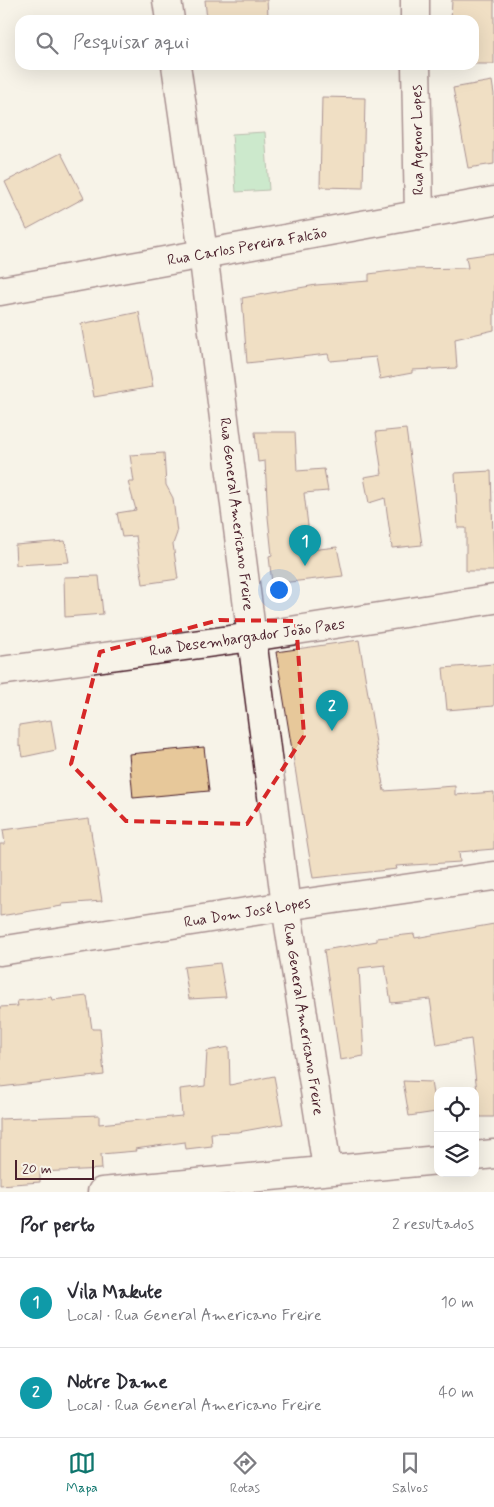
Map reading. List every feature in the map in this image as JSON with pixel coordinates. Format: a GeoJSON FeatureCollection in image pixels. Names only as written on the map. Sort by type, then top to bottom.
{"type":"FeatureCollection","features":[{"type":"Feature","properties":{"kind":"street"},"geometry":{"type":"LineString","coordinates":[[167,0],[169,15]]}},
{"type":"Feature","properties":{"kind":"street"},"geometry":{"type":"LineString","coordinates":[[415,0],[415,15]]}},
{"type":"Feature","properties":{"kind":"street","name":"Rua General Americano Freire"},"geometry":{"type":"LineString","coordinates":[[177,70],[203,253],[286,906],[326,1170]]}},
{"type":"Feature","properties":{"kind":"street","name":"Rua Agenor Lopes"},"geometry":{"type":"LineString","coordinates":[[416,70],[419,215]]}},
{"type":"Feature","properties":{"kind":"street","name":"Rua Carlos Pereira Falcão"},"geometry":{"type":"LineString","coordinates":[[0,291],[494,201]]}},
{"type":"Feature","properties":{"kind":"street","name":"Rua Desembargador João Paes"},"geometry":{"type":"LineString","coordinates":[[0,671],[252,637],[494,599]]}},
{"type":"Feature","properties":{"kind":"street","name":"Rua Dom José Lopes"},"geometry":{"type":"LineString","coordinates":[[0,951],[286,906],[494,876]]}},
{"type":"Feature","properties":{"kind":"street"},"geometry":{"type":"LineString","coordinates":[[479,1156],[494,1154]]}},
{"type":"Feature","properties":{"kind":"street"},"geometry":{"type":"LineString","coordinates":[[102,1192],[206,1188],[326,1170],[434,1160]]}},
{"type":"Feature","properties":{"kind":"highlighted area"},"geometry":{"type":"Polygon","coordinates":[[[219,620],[296,621],[304,736],[247,824],[126,821],[71,764],[100,652],[219,620]]]}},
{"type":"Feature","properties":{"kind":"green space"},"geometry":{"type":"Polygon","coordinates":[[[265,132],[269,190],[236,192],[232,134],[265,132]]]}},
{"type":"Feature","properties":{"kind":"building"},"geometry":{"type":"Polygon","coordinates":[[[205,0],[267,0],[268,15],[206,15],[205,0]]]}},
{"type":"Feature","properties":{"kind":"building"},"geometry":{"type":"Polygon","coordinates":[[[452,0],[494,0],[494,64],[479,64],[479,15],[451,15],[452,0]]]}},
{"type":"Feature","properties":{"kind":"building"},"geometry":{"type":"Polygon","coordinates":[[[492,81],[494,94],[494,164],[468,168],[453,88],[492,81]]]}},
{"type":"Feature","properties":{"kind":"building"},"geometry":{"type":"Polygon","coordinates":[[[322,97],[365,98],[363,188],[320,187],[322,97]]]}},
{"type":"Feature","properties":{"kind":"building"},"geometry":{"type":"Polygon","coordinates":[[[61,153],[84,198],[27,229],[5,182],[61,153]]]}},
{"type":"Feature","properties":{"kind":"building"},"geometry":{"type":"Polygon","coordinates":[[[494,253],[494,330],[455,339],[457,368],[412,370],[412,373],[380,379],[376,357],[330,361],[328,354],[247,363],[242,298],[316,285],[369,281],[369,274],[407,269],[468,268],[466,257],[494,253]]]}},
{"type":"Feature","properties":{"kind":"building"},"geometry":{"type":"Polygon","coordinates":[[[139,312],[153,387],[94,397],[81,324],[139,312]]]}},
{"type":"Feature","properties":{"kind":"building"},"geometry":{"type":"Polygon","coordinates":[[[406,429],[422,545],[392,548],[385,498],[369,503],[364,477],[382,474],[376,432],[406,429]]]}},
{"type":"Feature","properties":{"kind":"building"},"geometry":{"type":"Polygon","coordinates":[[[255,432],[295,432],[297,471],[324,469],[328,491],[304,493],[311,550],[337,547],[343,576],[272,584],[269,556],[272,555],[265,461],[258,462],[255,432]]]}},
{"type":"Feature","properties":{"kind":"building"},"geometry":{"type":"Polygon","coordinates":[[[164,453],[166,485],[173,498],[177,533],[173,544],[178,579],[143,584],[136,536],[122,537],[117,513],[136,510],[128,482],[134,482],[130,455],[164,453]]]}},
{"type":"Feature","properties":{"kind":"building"},"geometry":{"type":"Polygon","coordinates":[[[491,471],[494,571],[466,571],[466,528],[458,528],[455,473],[491,471]]]}},
{"type":"Feature","properties":{"kind":"building"},"geometry":{"type":"Polygon","coordinates":[[[65,541],[69,562],[16,565],[15,545],[65,541]]]}},
{"type":"Feature","properties":{"kind":"building"},"geometry":{"type":"Polygon","coordinates":[[[99,576],[103,614],[65,617],[64,577],[99,576]]]}},
{"type":"Feature","properties":{"kind":"building"},"geometry":{"type":"Polygon","coordinates":[[[359,640],[384,791],[455,786],[455,795],[494,792],[494,849],[459,852],[460,862],[396,866],[397,869],[313,878],[276,652],[359,640]]]}},
{"type":"Feature","properties":{"kind":"building"},"geometry":{"type":"Polygon","coordinates":[[[494,664],[494,706],[447,710],[443,668],[494,664]]]}},
{"type":"Feature","properties":{"kind":"building"},"geometry":{"type":"Polygon","coordinates":[[[51,720],[56,750],[23,757],[21,746],[19,747],[19,725],[51,720]]]}},
{"type":"Feature","properties":{"kind":"building"},"geometry":{"type":"Polygon","coordinates":[[[204,747],[209,791],[133,798],[129,754],[204,747]]]}},
{"type":"Feature","properties":{"kind":"building"},"geometry":{"type":"Polygon","coordinates":[[[89,819],[102,901],[62,904],[62,906],[0,916],[0,844],[5,844],[3,830],[89,819]]]}},
{"type":"Feature","properties":{"kind":"building"},"geometry":{"type":"Polygon","coordinates":[[[494,924],[494,1117],[480,1117],[479,1087],[477,1087],[471,1039],[437,1045],[430,999],[391,1003],[385,965],[359,968],[364,1056],[340,1060],[324,950],[377,941],[377,938],[414,934],[415,938],[494,924]]]}},
{"type":"Feature","properties":{"kind":"building"},"geometry":{"type":"Polygon","coordinates":[[[220,963],[226,997],[189,999],[184,967],[220,963]]]}},
{"type":"Feature","properties":{"kind":"building"},"geometry":{"type":"Polygon","coordinates":[[[87,996],[92,1029],[100,1029],[104,1075],[0,1087],[0,1007],[18,1006],[17,1001],[51,997],[52,1000],[87,996]]]}},
{"type":"Feature","properties":{"kind":"building"},"geometry":{"type":"Polygon","coordinates":[[[229,1047],[230,1085],[274,1076],[283,1124],[238,1132],[211,1133],[212,1146],[186,1149],[185,1142],[135,1149],[136,1151],[101,1154],[102,1169],[40,1172],[40,1182],[0,1185],[0,1119],[99,1115],[99,1124],[182,1116],[180,1089],[205,1086],[207,1051],[229,1047]]]}},
{"type":"Feature","properties":{"kind":"building"},"geometry":{"type":"Polygon","coordinates":[[[403,1081],[431,1082],[434,1112],[409,1116],[403,1081]]]}},
{"type":"Feature","properties":{"kind":"place","name":"Vila Makute"},"geometry":{"type":"Point","coordinates":[305,566]}},
{"type":"Feature","properties":{"kind":"place","name":"Notre Dame"},"geometry":{"type":"Point","coordinates":[332,731]}}]}
